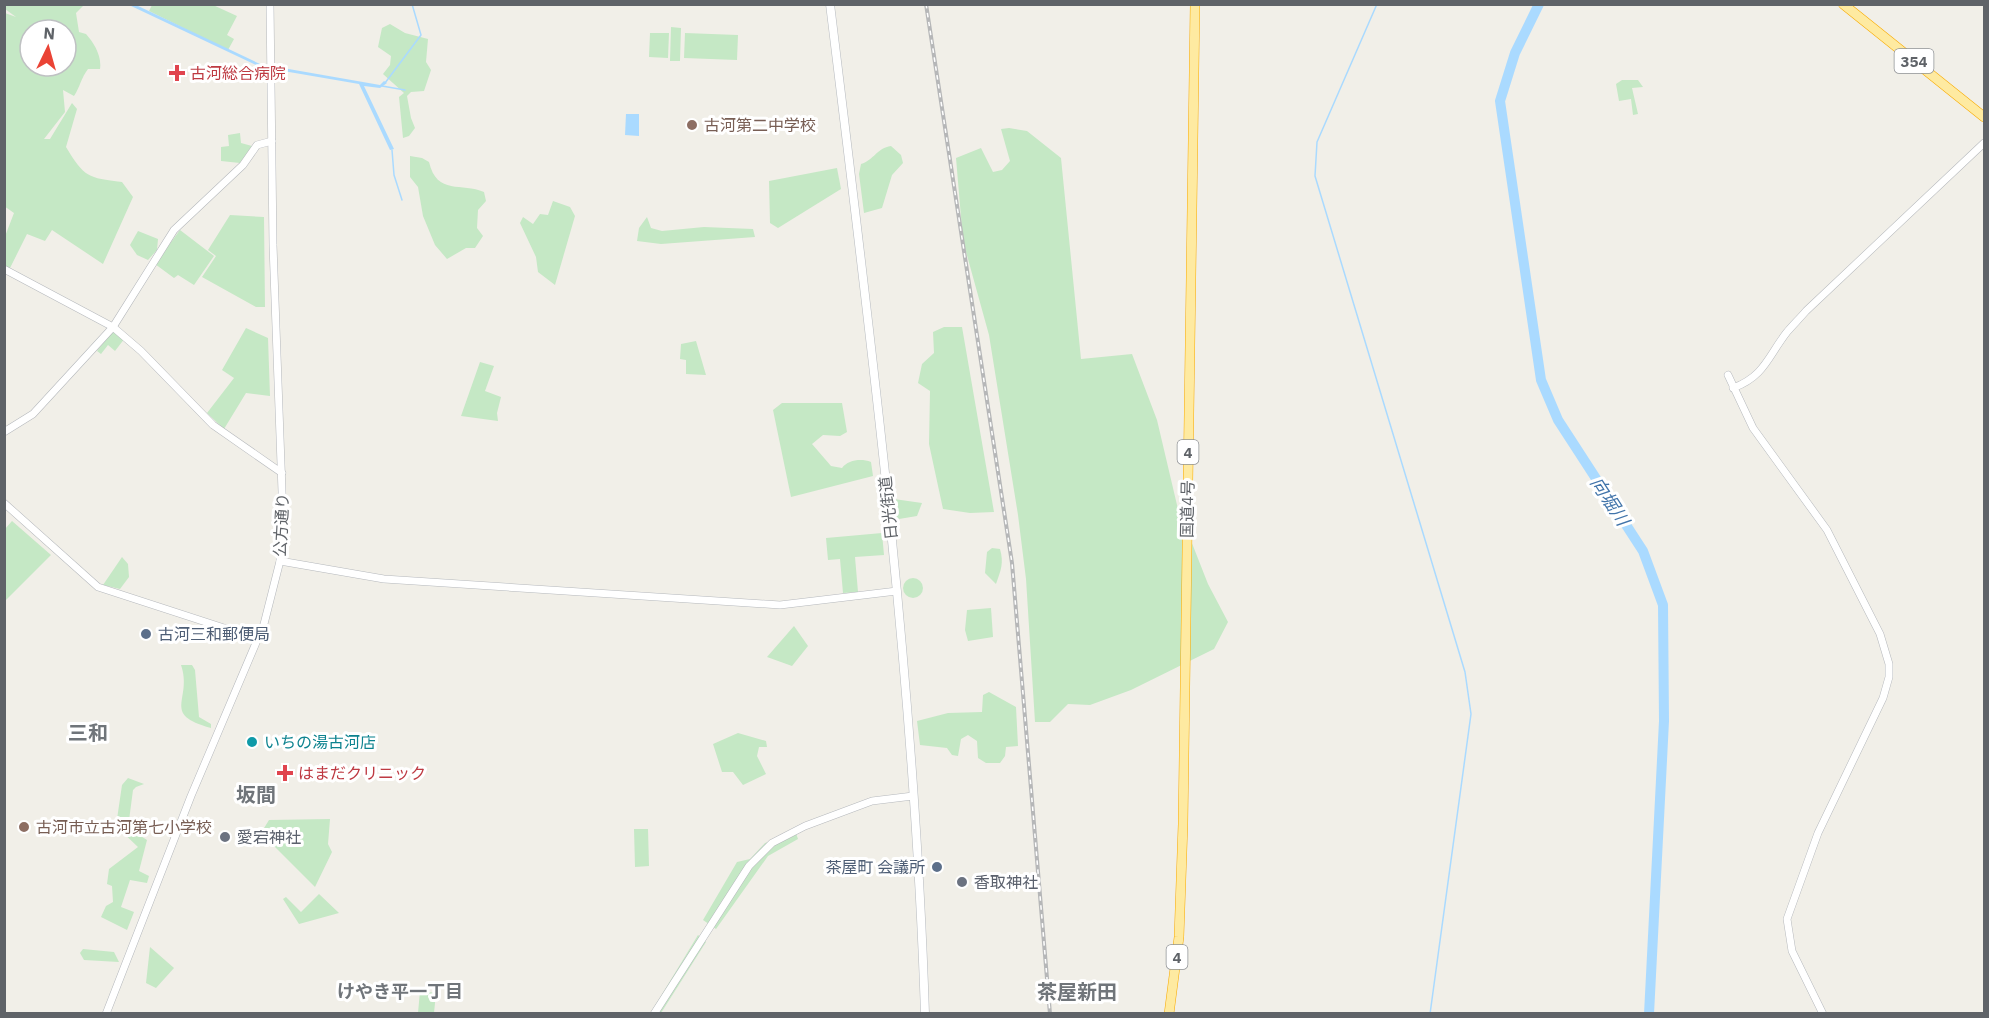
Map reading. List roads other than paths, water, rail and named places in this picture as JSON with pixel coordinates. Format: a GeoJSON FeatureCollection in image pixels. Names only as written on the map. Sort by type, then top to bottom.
{"type":"FeatureCollection","features":[{"type":"Feature","properties":{"kind":"highway","name":"国道4号"},"geometry":{"type":"LineString","coordinates":[[1169,1014],[1179,937],[1183,824],[1195,4]]}},
{"type":"Feature","properties":{"kind":"highway","name":"354"},"geometry":{"type":"LineString","coordinates":[[1843,4],[1984,117]]}},
{"type":"Feature","properties":{"kind":"main road","name":"日光街道"},"geometry":{"type":"LineString","coordinates":[[830,4],[897,591],[913,796],[925,1014]]}},
{"type":"Feature","properties":{"kind":"street","name":"公方通り"},"geometry":{"type":"LineString","coordinates":[[106,1014],[191,796],[258,639],[273,595],[280,561],[282,473],[273,255],[270,4]]}},
{"type":"Feature","properties":{"kind":"street"},"geometry":{"type":"LineString","coordinates":[[4,432],[33,414],[113,327],[174,230],[243,165],[257,145],[272,141]]}},
{"type":"Feature","properties":{"kind":"street"},"geometry":{"type":"LineString","coordinates":[[1733,388],[1752,379],[1762,371],[1788,331],[1806,311],[1984,143]]}},
{"type":"Feature","properties":{"kind":"street"},"geometry":{"type":"LineString","coordinates":[[4,269],[113,327],[141,351],[213,424],[282,473]]}},
{"type":"Feature","properties":{"kind":"street"},"geometry":{"type":"LineString","coordinates":[[1728,375],[1753,428],[1827,530],[1880,634],[1889,664],[1889,677],[1883,698],[1818,833],[1787,919],[1792,951],[1823,1014]]}},
{"type":"Feature","properties":{"kind":"street"},"geometry":{"type":"LineString","coordinates":[[4,503],[98,587],[258,639]]}},
{"type":"Feature","properties":{"kind":"street"},"geometry":{"type":"LineString","coordinates":[[280,561],[384,579],[780,605],[897,591]]}},
{"type":"Feature","properties":{"kind":"street"},"geometry":{"type":"LineString","coordinates":[[654,1014],[745,873],[772,843],[805,826],[872,801],[913,796]]}},
{"type":"Feature","properties":{"kind":"water"},"geometry":{"type":"Polygon","coordinates":[[[129,5],[136,5],[260,64],[380,85],[384,81],[387,83],[380,88],[364,86],[394,149],[390,150],[359,84],[260,67],[129,5]]]}},
{"type":"Feature","properties":{"kind":"water"},"geometry":{"type":"Polygon","coordinates":[[[626,114],[639,114],[639,136],[625,135],[626,114]]]}},
{"type":"Feature","properties":{"kind":"waterway"},"geometry":{"type":"LineString","coordinates":[[385,83],[421,35],[412,4]]}},
{"type":"Feature","properties":{"kind":"waterway"},"geometry":{"type":"LineString","coordinates":[[1377,4],[1317,142],[1315,176],[1465,672],[1471,714],[1430,1014]]}},
{"type":"Feature","properties":{"kind":"waterway","name":"向堀川"},"geometry":{"type":"LineString","coordinates":[[1539,4],[1515,53],[1500,101],[1541,380],[1558,420],[1643,551],[1663,605],[1664,721],[1649,1014]]}},
{"type":"Feature","properties":{"kind":"waterway"},"geometry":{"type":"LineString","coordinates":[[382,86],[405,90]]}},
{"type":"Feature","properties":{"kind":"waterway"},"geometry":{"type":"LineString","coordinates":[[392,150],[394,175],[402,200]]}},
{"type":"Feature","properties":{"kind":"railway"},"geometry":{"type":"LineString","coordinates":[[926,4],[1012,563],[1050,1014]]}},
{"type":"Feature","properties":{"kind":"place","name":"古河総合病院"},"geometry":{"type":"Point","coordinates":[177,73]}},
{"type":"Feature","properties":{"kind":"place","name":"古河第二中学校"},"geometry":{"type":"Point","coordinates":[692,125]}},
{"type":"Feature","properties":{"kind":"place","name":"古河三和郵便局"},"geometry":{"type":"Point","coordinates":[146,634]}},
{"type":"Feature","properties":{"kind":"place","name":"いちの湯古河店"},"geometry":{"type":"Point","coordinates":[252,742]}},
{"type":"Feature","properties":{"kind":"place","name":"はまだクリニック"},"geometry":{"type":"Point","coordinates":[285,773]}},
{"type":"Feature","properties":{"kind":"place","name":"古河市立古河第七小学校"},"geometry":{"type":"Point","coordinates":[24,827]}},
{"type":"Feature","properties":{"kind":"place","name":"愛宕神社"},"geometry":{"type":"Point","coordinates":[225,837]}},
{"type":"Feature","properties":{"kind":"place","name":"茶屋町 会議所"},"geometry":{"type":"Point","coordinates":[937,867]}},
{"type":"Feature","properties":{"kind":"place","name":"香取神社"},"geometry":{"type":"Point","coordinates":[962,882]}},
{"type":"Feature","properties":{"kind":"district","name":"三和"},"geometry":{"type":"Point","coordinates":[88,732]}},
{"type":"Feature","properties":{"kind":"district","name":"坂間"},"geometry":{"type":"Point","coordinates":[256,794]}},
{"type":"Feature","properties":{"kind":"district","name":"けやき平一丁目"},"geometry":{"type":"Point","coordinates":[400,991]}},
{"type":"Feature","properties":{"kind":"district","name":"茶屋新田"},"geometry":{"type":"Point","coordinates":[1077,991]}}]}
